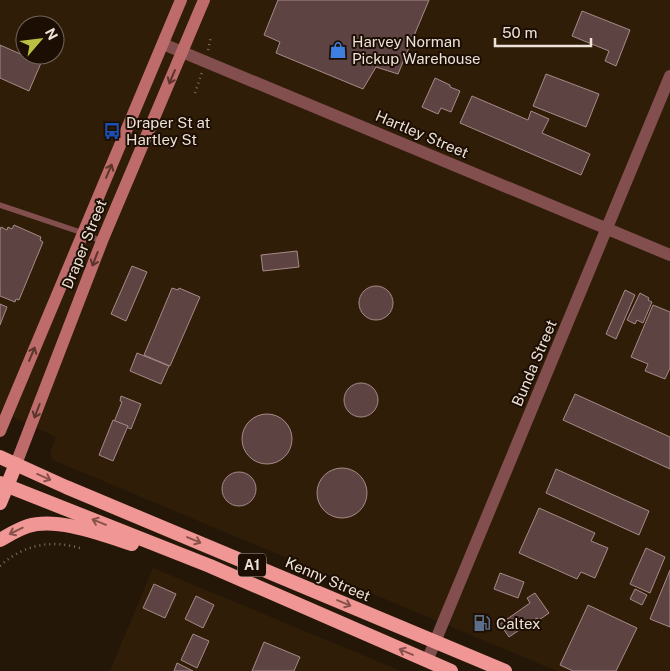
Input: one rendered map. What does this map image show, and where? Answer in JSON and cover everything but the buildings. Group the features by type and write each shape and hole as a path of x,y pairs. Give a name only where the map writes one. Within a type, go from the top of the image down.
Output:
{"highway":[{"name":"Kenny Street","path":"0,457 59,484 505,671"},
{"name":"Draper Street","path":"0,503 3,484 16,464"},
{"name":"A1","path":"3,484 210,566 451,671"},
{"path":"0,540 15,531 29,526 50,523 73,527 210,566"}],"main road":[{"name":"Draper Street","path":"0,431 181,0"},
{"name":"Draper Street","path":"16,464 102,241 204,0"}],"street":[{"name":"Hartley Street","path":"163,44 670,255"},
{"name":"Bunda Street","path":"427,661 670,76"}],"lane":[{"path":"0,204 102,241"}],"path":[{"path":"0,566 30,547 52,543 83,548"}],"shaded area":[{"path":"0,0 670,0 670,671 557,671 53,460 50,453 56,437 0,411"},
{"path":"153,568 401,671 110,671"}],"place":[{"name":"Harvey Norman Pickup Warehouse","path":"338,50"},
{"name":"Draper St at Hartley St","path":"112,131"},
{"name":"Caltex","path":"482,623"}]}
